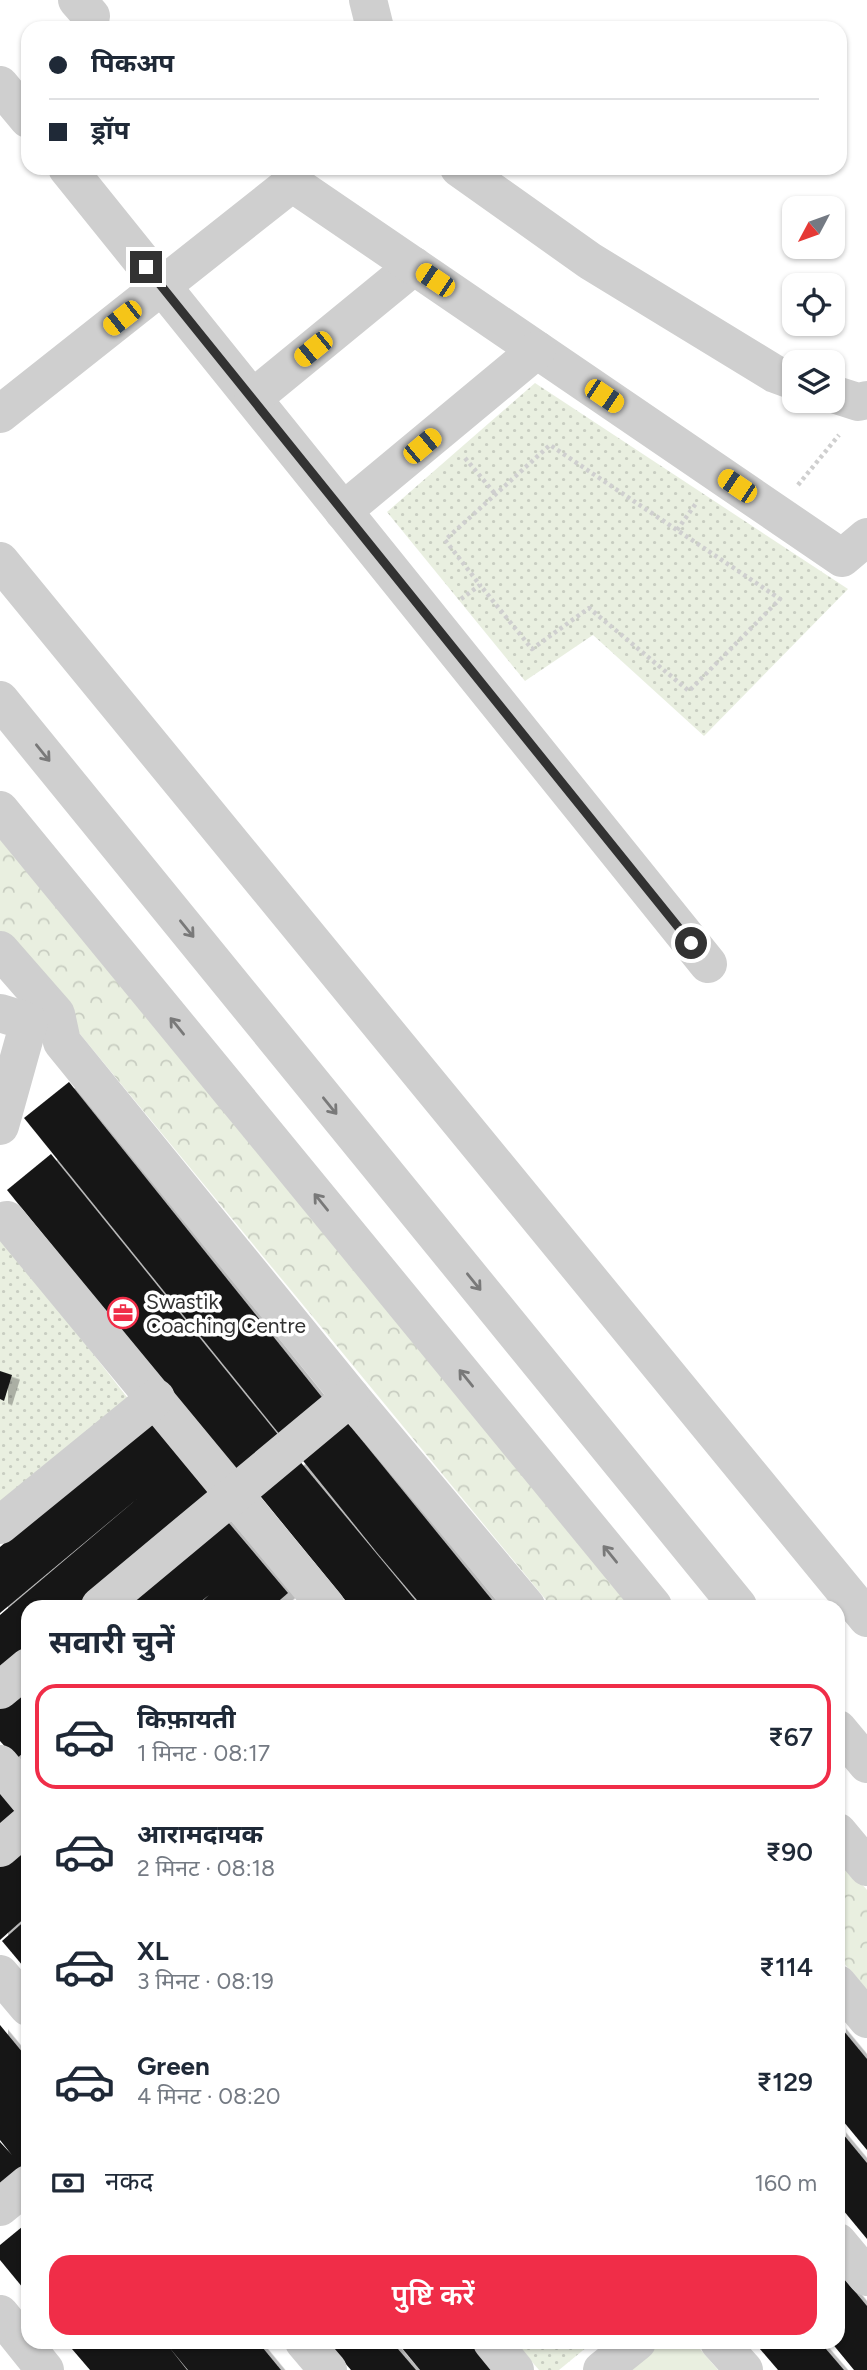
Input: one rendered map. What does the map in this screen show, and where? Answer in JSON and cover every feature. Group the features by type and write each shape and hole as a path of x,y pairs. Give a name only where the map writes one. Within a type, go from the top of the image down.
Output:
{"street":[{"path":"368,0 373,21"},
{"path":"0,85 21,110"},
{"path":"73,175 708,964"},
{"path":"469,175 590,261 782,377"},
{"path":"0,414 292,183 842,558 867,537"},
{"path":"253,398 414,266"},
{"path":"343,511 537,350"},
{"path":"0,561 867,1618"},
{"path":"0,700 733,1600"},
{"path":"0,810 648,1600"},
{"path":"0,950 56,1014 62,1042 351,1397 521,1600"},
{"path":"0,1013 29,1022 0,1126"},
{"path":"7,1220 234,1494 308,1600"},
{"path":"107,1600 351,1397"},
{"path":"0,1525 156,1398"},
{"path":"0,1690 21,1673"},
{"path":"845,1738 867,1765"},
{"path":"0,1764 21,1790"},
{"path":"0,1848 21,1830"},
{"path":"845,1840 867,1867"},
{"path":"0,1974 21,1999"},
{"path":"845,1993 867,2020"},
{"path":"0,2207 21,2190"},
{"path":"845,2250 867,2277"},
{"path":"0,2314 21,2340"},
{"path":"28,2349 45,2370"},
{"path":"310,2349 328,2370"},
{"path":"498,2349 515,2370"},
{"path":"602,2370 628,2349"},
{"path":"725,2349 744,2370"}],"path":[{"path":"776,513 842,431 848,397"},
{"path":"441,430 496,495"},
{"path":"550,445 780,599 688,691 589,608 532,649 480,585 445,541 550,445"},
{"path":"432,621 480,585"}],"green space":[{"path":"535,383 848,589 704,736 593,635 525,681 387,512"},
{"path":"0,839 628,1600 546,1600 0,937"},
{"path":"0,1235 130,1401 0,1513"},
{"path":"845,1864 867,1890 867,1991 845,1964"},
{"path":"521,2349 584,2349 559,2370 539,2370"},
{"path":"640,2349 700,2349 718,2370 615,2370"}],"building":[{"path":"69,1082 329,1406 285,1441 24,1118"},
{"path":"51,1154 284,1442 240,1478 7,1190"},
{"path":"0,1371 12,1375 4,1401 0,1399"},
{"path":"151,1419 215,1493 90,1600 21,1600 21,1659 0,1677 0,1615 138,1498 0,1613 0,1547"},
{"path":"345,1420 492,1600 417,1600 300,1457"},
{"path":"298,1459 415,1600 345,1600 257,1492"},
{"path":"223,1516 288,1593 280,1600 204,1600 209,1595 203,1600 124,1600"},
{"path":"21,1688 21,1755 16,1759 0,1741 0,1706"},
{"path":"0,1786 21,1810 21,1816 0,1834"},
{"path":"21,1843 21,1921 0,1940 0,1861"},
{"path":"21,1924 21,1964 2,1941"},
{"path":"0,2025 21,2050 21,2172 0,2189 0,2142 12,2155 0,2140"},
{"path":"845,2032 867,2059 867,2150 845,2123"},
{"path":"845,2136 867,2163 867,2239 845,2212"},
{"path":"21,2228 21,2286 0,2260 0,2245"},
{"path":"845,2279 867,2306 867,2370 854,2370 837,2349 845,2349"},
{"path":"72,2349 171,2349 187,2370 90,2370"},
{"path":"171,2349 264,2349 281,2370 188,2370"},
{"path":"333,2349 398,2349 416,2370 351,2370"},
{"path":"403,2349 480,2349 497,2370 420,2370"},
{"path":"760,2349 826,2349 844,2370 778,2370"}],"place":[{"name":"Swastik Coaching Centre","path":"123,1313"}],"route":[{"path":"146,267 691,943"}]}
